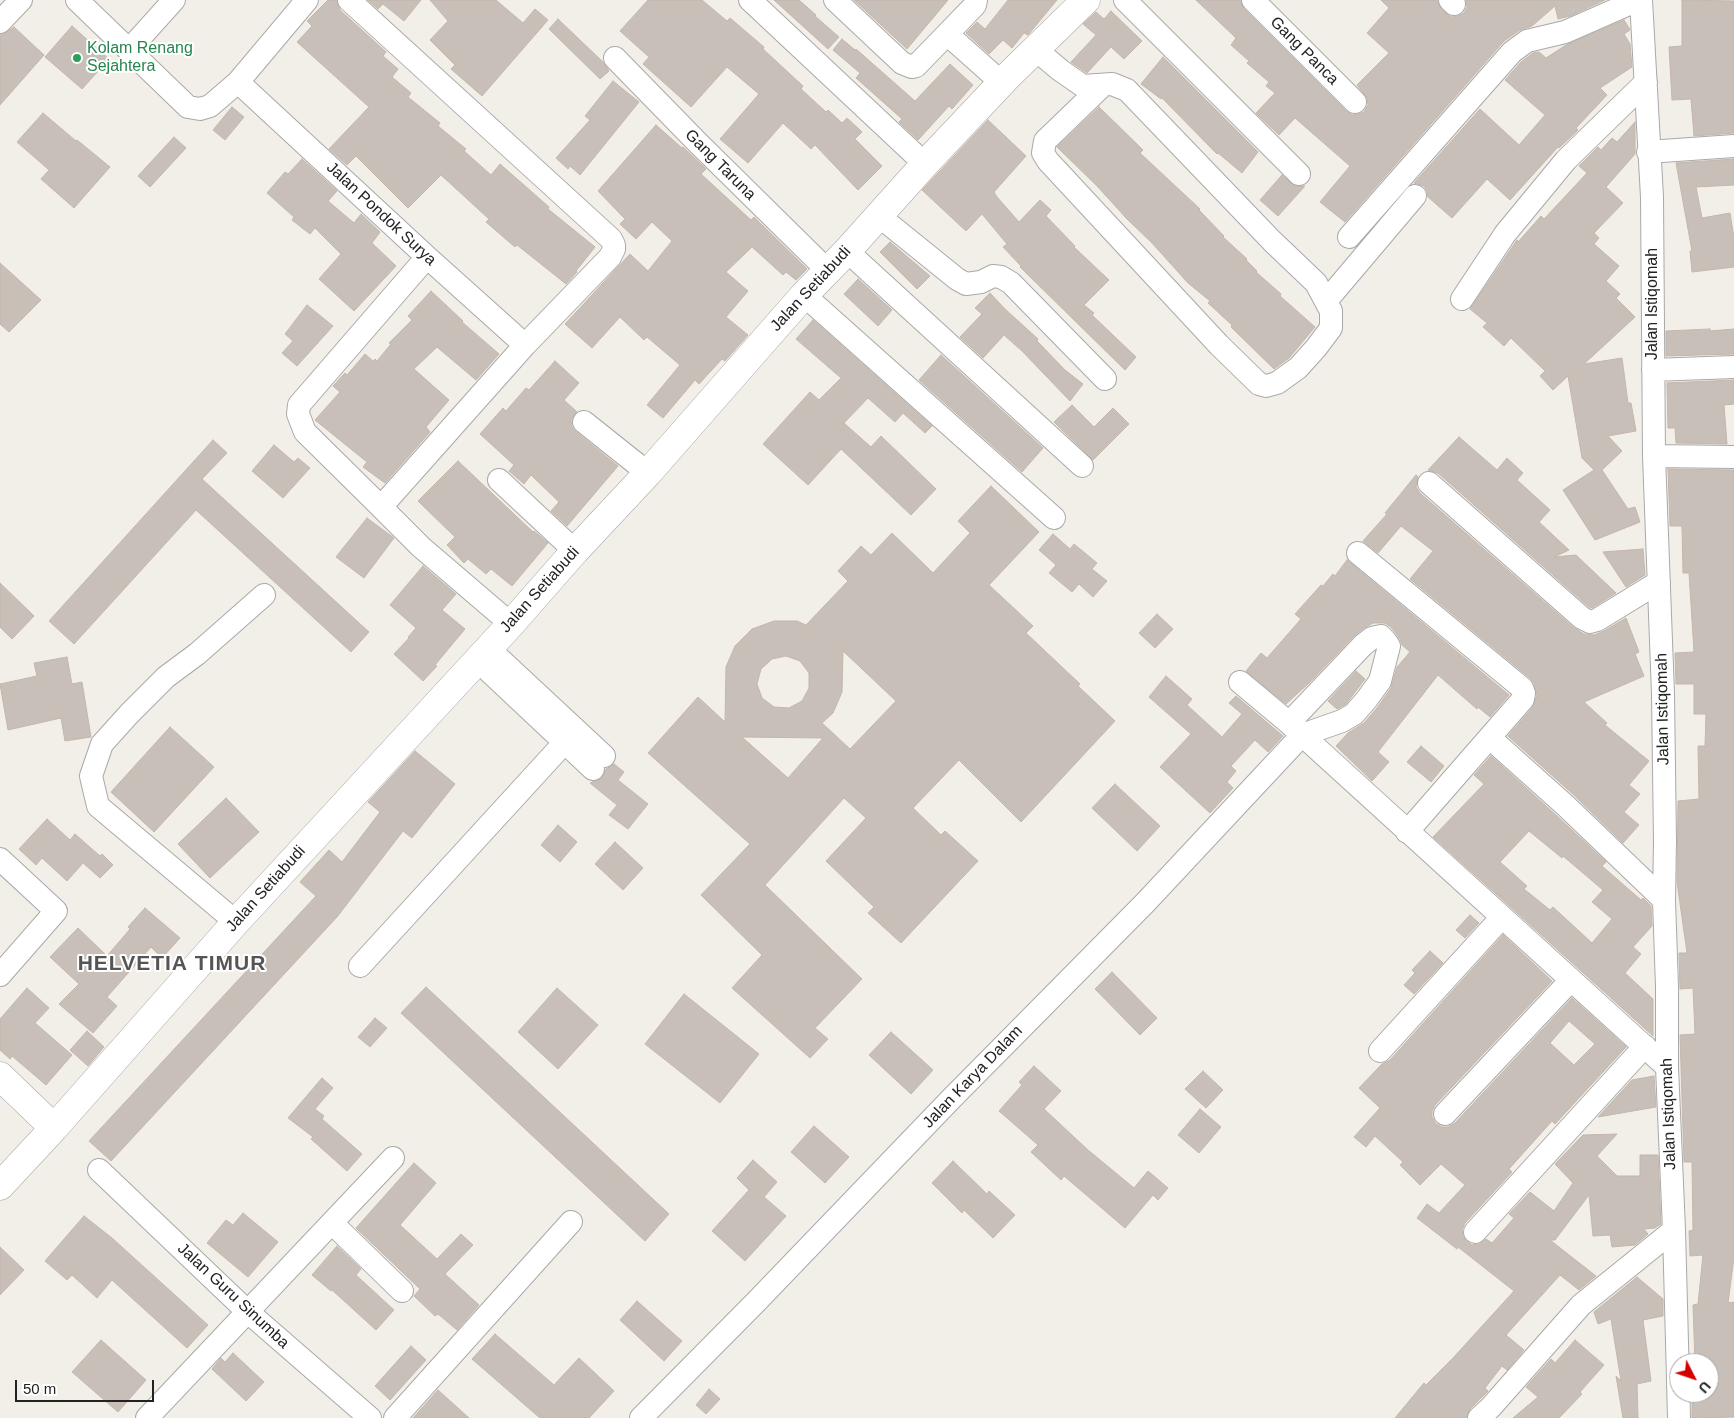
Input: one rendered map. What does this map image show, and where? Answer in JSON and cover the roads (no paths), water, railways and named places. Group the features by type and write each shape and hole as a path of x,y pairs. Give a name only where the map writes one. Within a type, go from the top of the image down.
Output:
{"street":[{"path":"0,22 21,0"},
{"path":"77,0 188,107 200,110 210,106 238,82 308,0"},
{"path":"129,50 174,0"},
{"path":"349,0 611,239 614,245 610,257 526,345 381,507"},
{"path":"750,0 925,164"},
{"path":"835,0 902,63 910,67 916,66 975,5 976,0"},
{"name":"Jalan Setiabudi","path":"0,1186 54,1128 236,922 511,624 804,295 1002,83 1086,0"},
{"path":"1125,0 1300,174"},
{"name":"Gang Panca","path":"1252,0 1355,102"},
{"path":"1349,238 1512,52 1527,41 1565,32 1639,0"},
{"name":"Jalan Istiqomah","path":"1639,0 1646,82 1648,152 1652,198 1654,456 1663,694 1667,1067 1679,1418"},
{"path":"947,34 1002,83"},
{"path":"1035,49 1083,86 1112,84 1126,90 1272,241 1316,283 1332,311 1331,328 1298,368 1277,383 1266,386 1259,384 1219,345 1048,161 1043,153 1045,141 1102,86"},
{"name":"Gang Taruna","path":"615,58 696,142 828,271"},
{"name":"Jalan Pondok Surya","path":"238,82 427,257 526,345"},
{"path":"1462,299 1505,234 1566,160 1646,82"},
{"path":"1648,152 1734,146"},
{"path":"1326,300 1415,196"},
{"path":"879,216 957,279 966,284 981,282 992,276 1012,283 1105,379"},
{"path":"847,251 1082,466"},
{"path":"427,257 299,406 298,414 305,432 421,547 511,624"},
{"path":"804,295 1054,518"},
{"path":"1653,370 1734,366"},
{"path":"584,422 648,472"},
{"path":"1654,456 1734,457"},
{"path":"499,480 575,551"},
{"path":"1429,483 1582,618 1590,622 1597,620 1659,582"},
{"path":"1358,553 1522,688 1524,693 1523,699 1407,832"},
{"path":"236,922 98,806 91,776 102,744 130,712 166,677 204,648 264,595"},
{"name":"Jalan Karya Dalam","path":"641,1418 756,1302 950,1099 1145,902 1296,729 1314,698 1362,645 1372,638 1381,636 1389,646 1380,681 1368,699 1354,714 1342,721"},
{"path":"482,654 598,763 565,742 482,654"},
{"path":"1240,682 1296,729 1667,1067"},
{"path":"1314,698 1342,721"},
{"path":"1296,729 1342,721"},
{"path":"1490,738 1566,806 1664,900"},
{"path":"360,966 565,742"},
{"path":"0,860 56,911 0,975"},
{"path":"1380,1050 1502,917"},
{"path":"1445,1114 1571,980"},
{"path":"1475,1232 1645,1046"},
{"path":"0,1076 54,1128"},
{"path":"147,1418 393,1158"},
{"name":"Jalan Guru Sinumba","path":"99,1170 248,1312 370,1418"},
{"path":"395,1418 571,1222"},
{"path":"332,1223 402,1291"},
{"path":"1479,1418 1492,1407 1582,1306 1674,1230"}],"place":[{"name":"Kolam Renang Sejahtera","path":"77,58"}],"district":[{"name":"HELVETIA TIMUR","path":"172,964"}]}
